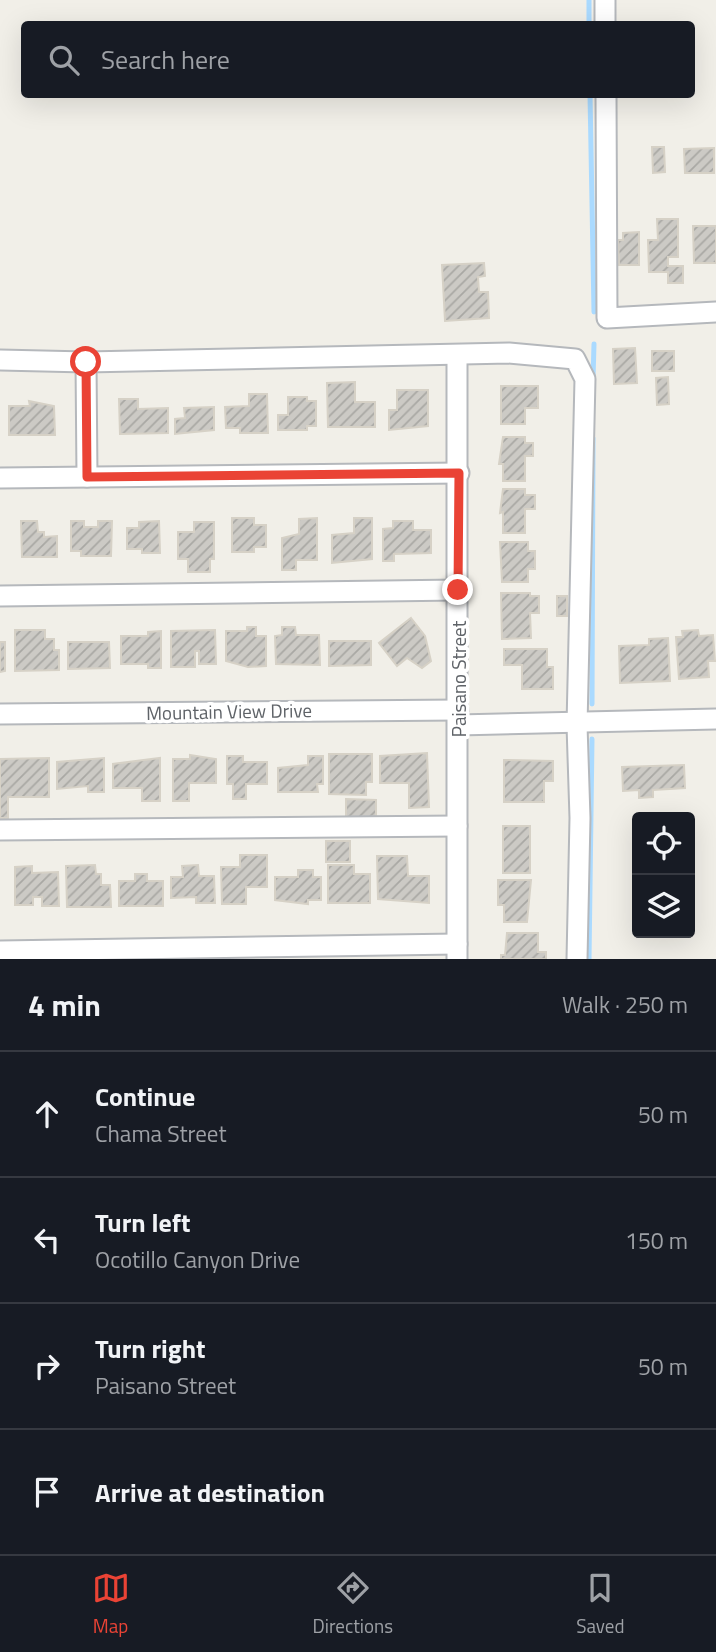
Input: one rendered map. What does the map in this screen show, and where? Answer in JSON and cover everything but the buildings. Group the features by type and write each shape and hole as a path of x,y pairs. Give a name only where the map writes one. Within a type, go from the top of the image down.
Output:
{"street":[{"path":"605,0 605,21"},
{"path":"606,98 607,318 716,312"},
{"path":"0,360 86,362 539,354 575,359 580,364 585,379 585,460 577,724 580,818 577,959"},
{"name":"Paisano Street","path":"457,357 457,952"},
{"path":"86,362 87,477"},
{"path":"0,478 459,473"},
{"path":"0,596 458,590"},
{"name":"Mountain View Drive","path":"0,714 458,717 577,724 716,719"},
{"path":"0,830 457,826"},
{"path":"0,951 457,952"}],"waterway":[{"path":"589,0 589,21"},
{"path":"590,98 594,312"},
{"path":"593,379 594,344"},
{"path":"592,704 593,438"},
{"path":"589,959 592,739"}],"route":[{"path":"86,362 87,477 459,473 458,590"}]}
